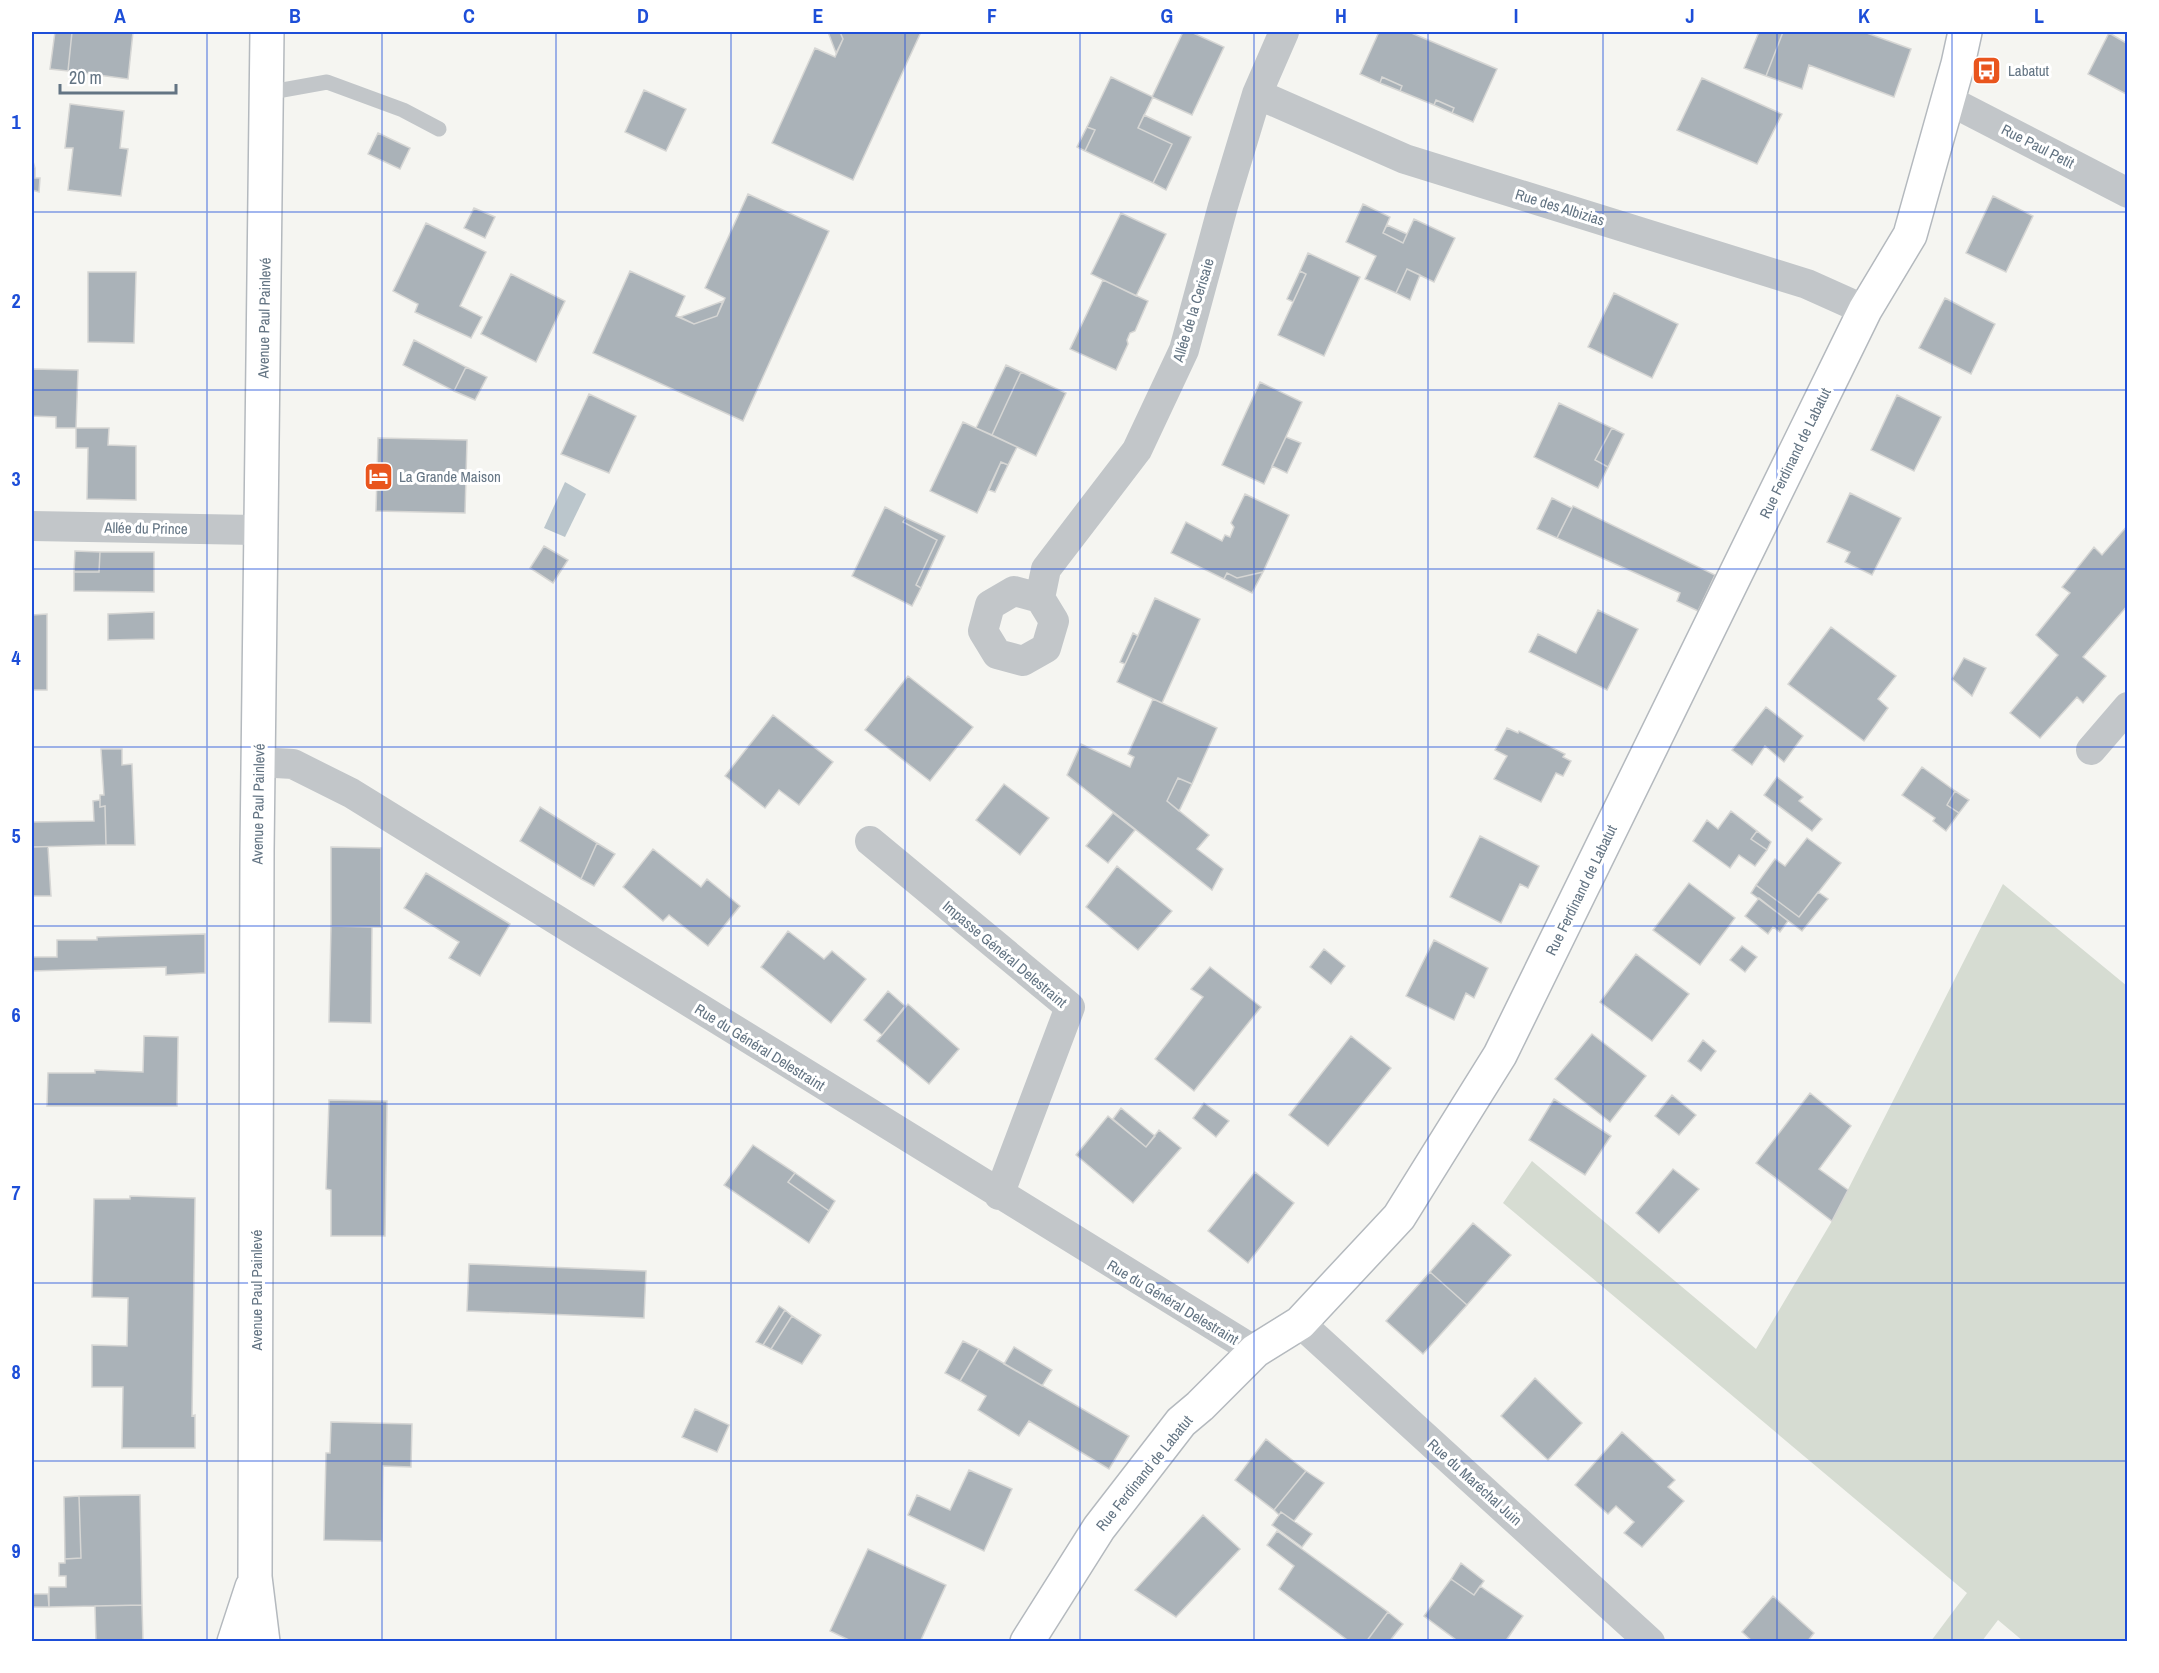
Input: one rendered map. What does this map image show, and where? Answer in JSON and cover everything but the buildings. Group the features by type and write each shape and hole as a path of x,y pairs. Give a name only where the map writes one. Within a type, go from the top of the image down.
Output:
{"street":[{"name":"Avenue Paul Painlevé","path":"263,1641 255,1577 258,762 267,32"},
{"name":"Allée de la Cerisaie","path":"1040,598 1046,569 1137,450 1184,350 1257,94 1284,32"},
{"name":"Rue Ferdinand de Labatut","path":"1027,1641 1099,1528 1181,1422 1255,1351 1300,1323 1399,1217 1500,1055 1865,310 1910,235 1965,32"},
{"name":"Rue des Albizias","path":"1257,94 1405,159 1807,284 1865,310"},
{"name":"Rue Paul Petit","path":"1948,100 2127,193"},
{"name":"Allée du Prince","path":"32,526 261,530"},
{"path":"2091,750 2127,707"},
{"name":"Rue du Général Delestraint","path":"258,762 293,764 351,793 1255,1351"},
{"name":"Impasse Général Delestraint","path":"870,841 1070,1007 999,1195"},
{"name":"Rue du Maréchal Juin","path":"1300,1323 1650,1641"},
{"name":"Avenue Paul Painlevé","path":"234,1641 255,1577"}],"lane":[{"path":"266,93 327,82 402,110 439,129"}],"shaded area":[{"path":"565,482 586,494 565,537 544,528"},
{"path":"2003,884 2127,986 2127,1641 2023,1641 1998,1620 1982,1641 1931,1641 1967,1593 1503,1203 1532,1161 1756,1349 1832,1221"}],"place":[{"name":"Labatut","path":"1987,70"},
{"name":"La Grande Maison","path":"378,476"}]}
